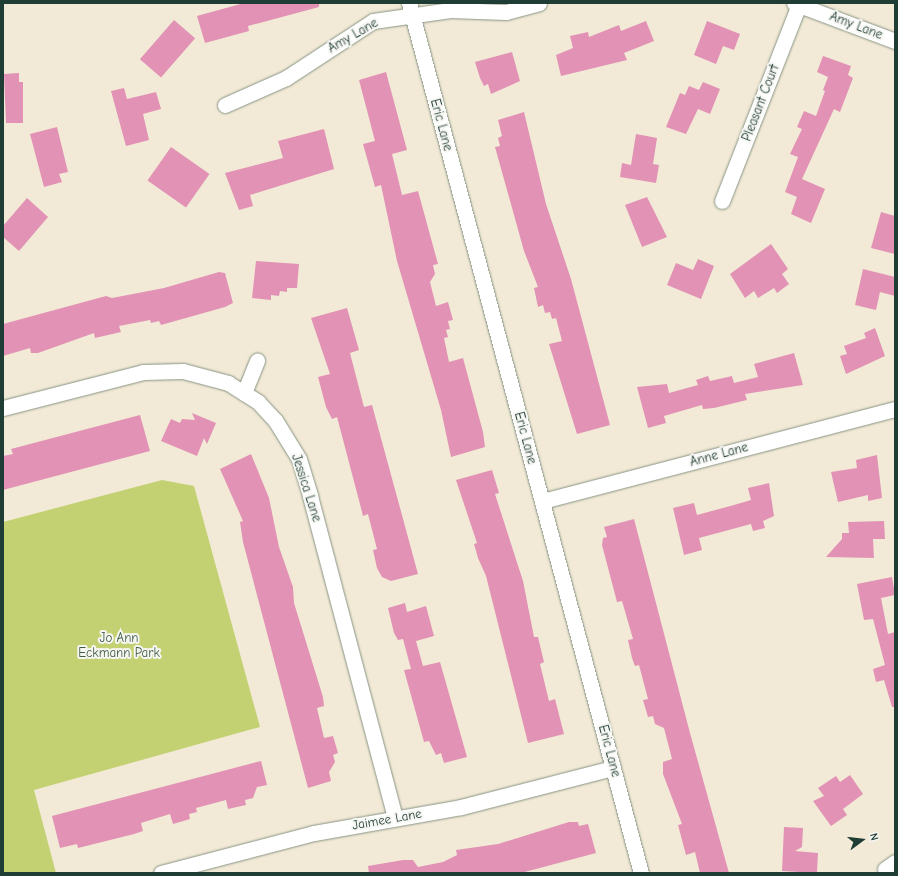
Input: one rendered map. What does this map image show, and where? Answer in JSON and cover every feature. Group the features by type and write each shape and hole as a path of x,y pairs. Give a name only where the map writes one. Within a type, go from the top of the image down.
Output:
{"street":[{"name":"Amy Lane","path":"225,105 286,78 374,21 410,8 506,12 540,3"},
{"name":"Amy Lane","path":"796,4 895,41"},
{"name":"Pleasant Court","path":"722,201 796,4"},
{"name":"Eric Lane","path":"410,8 641,873"},
{"path":"244,393 257,361"},
{"name":"Jessica Lane","path":"3,408 160,371 183,371 221,381 244,393 275,420 299,459 395,818"},
{"name":"Anne Lane","path":"542,501 895,409"},
{"name":"Jaimee Lane","path":"161,873 314,833 461,807 613,768"}],"green space":[{"name":"Jo Ann Eckmann Park","path":"162,480 194,486 260,727 34,790 56,873 3,873 3,522"}],"building":[{"path":"244,3 319,3 319,7 248,26 249,31 205,43 197,16"},
{"path":"174,20 195,38 161,78 140,59"},
{"path":"646,21 654,41 624,53 627,60 561,76 556,55 573,48 570,36 588,32 589,37 619,25 621,31"},
{"path":"707,21 740,34 734,50 723,46 716,64 694,55"},
{"path":"512,52 520,81 491,94 488,84 484,86 480,78 475,62"},
{"path":"823,56 851,66 848,75 853,78 840,112 834,109 802,179 825,189 811,223 791,214 797,197 785,192 798,157 790,154 802,129 797,127 804,111 816,116 825,91 823,90 828,77 817,72"},
{"path":"386,72 407,150 392,154 402,195 418,191 438,264 433,265 435,274 430,282 436,306 448,302 453,320 448,321 450,329 446,330 448,337 444,338 449,362 463,358 483,432 485,447 451,457 441,410 397,261 381,185 375,187 363,144 375,141 359,80"},
{"path":"19,73 19,82 23,82 23,123 6,123 4,74"},
{"path":"703,82 720,89 710,114 698,109 686,134 666,127 680,93 685,95 689,86 699,90"},
{"path":"124,88 127,99 156,92 161,109 143,114 149,140 126,146 111,91"},
{"path":"524,112 546,204 571,279 610,425 577,434 549,344 562,341 556,318 552,319 550,312 545,313 543,305 538,307 534,288 538,287 524,251 495,147 500,146 498,138 502,136 498,120"},
{"path":"57,127 68,172 59,174 62,182 44,187 30,134"},
{"path":"324,129 334,169 250,195 253,206 239,210 225,173 283,158 278,141"},
{"path":"636,134 657,138 653,164 659,165 656,183 620,177 622,163 631,165"},
{"path":"171,147 210,174 186,208 147,181"},
{"path":"647,197 667,237 642,247 625,205"},
{"path":"27,198 48,217 19,251 3,237 3,226"},
{"path":"881,212 895,216 895,254 871,248"},
{"path":"771,244 788,269 782,274 789,284 777,293 774,288 758,298 754,291 745,298 730,274"},
{"path":"698,259 714,266 701,299 667,285 676,263 693,270"},
{"path":"256,261 299,264 297,288 287,288 287,292 280,291 279,296 271,295 271,300 252,298"},
{"path":"863,269 895,277 895,296 880,292 876,310 855,305"},
{"path":"219,272 225,273 233,303 225,307 161,325 159,321 151,323 150,320 119,326 121,332 95,338 94,333 38,353 31,353 30,348 3,356 3,324 106,296 112,298 164,288"},
{"path":"347,308 359,350 350,353 364,407 372,405 418,574 391,581 382,577 377,568 373,550 377,549 368,514 363,516 337,417 332,419 326,407 318,377 330,374 311,318"},
{"path":"875,328 885,356 846,374 840,356 847,354 844,346 866,338 864,333"},
{"path":"794,353 803,385 745,394 747,400 714,408 703,409 702,405 664,416 666,423 648,428 637,387 667,384 669,393 698,385 696,380 708,376 710,381 732,376 734,383 758,377 754,364"},
{"path":"192,413 216,423 207,444 204,438 197,456 161,441 171,419 180,423 182,419 195,420"},
{"path":"140,415 150,451 3,490 3,456 13,454 11,449"},
{"path":"251,454 269,498 279,547 293,587 294,603 323,697 324,706 317,708 324,738 333,736 338,753 333,755 335,762 329,772 331,781 308,788 243,542 240,522 243,521 220,469"},
{"path":"877,455 882,498 868,501 868,495 838,502 831,472 857,468 856,460"},
{"path":"492,470 499,493 495,494 523,581 534,637 538,637 544,662 540,664 549,701 555,699 564,734 528,743 486,576 474,544 477,543 456,480"},
{"path":"769,483 774,516 763,521 765,528 753,531 751,524 699,538 702,550 684,555 673,508 694,503 697,515 751,500 748,488"},
{"path":"634,519 690,733 729,873 700,873 695,852 686,855 678,825 682,824 663,774 663,762 672,759 664,728 655,724 653,716 648,717 643,700 648,699 639,665 635,666 628,640 633,639 622,601 617,602 602,545 603,538 607,537 604,527"},
{"path":"884,521 885,539 873,539 874,558 826,557 842,539 842,533 849,533 848,522"},
{"path":"892,577 895,595 881,598 888,634 895,632 895,707 892,707 884,680 876,682 873,669 885,665 873,619 864,620 857,584"},
{"path":"405,603 407,612 426,606 434,636 416,641 423,666 440,662 467,757 444,763 441,753 436,755 429,741 424,742 404,670 411,669 403,639 398,640 394,633 388,608"},
{"path":"261,761 267,785 257,787 253,798 245,800 246,805 228,809 226,800 196,808 197,812 189,814 190,819 173,824 170,814 141,823 143,831 134,834 78,848 77,844 60,848 52,816"},
{"path":"850,775 863,794 843,809 847,815 831,826 813,801 824,796 818,788 836,776 840,782"},
{"path":"569,822 578,822 579,826 588,824 596,853 521,873 369,873 368,866 403,860 413,860 418,867 443,862 457,855 456,850 498,844"},
{"path":"784,827 803,828 802,847 795,851 818,853 817,873 782,871"}]}
